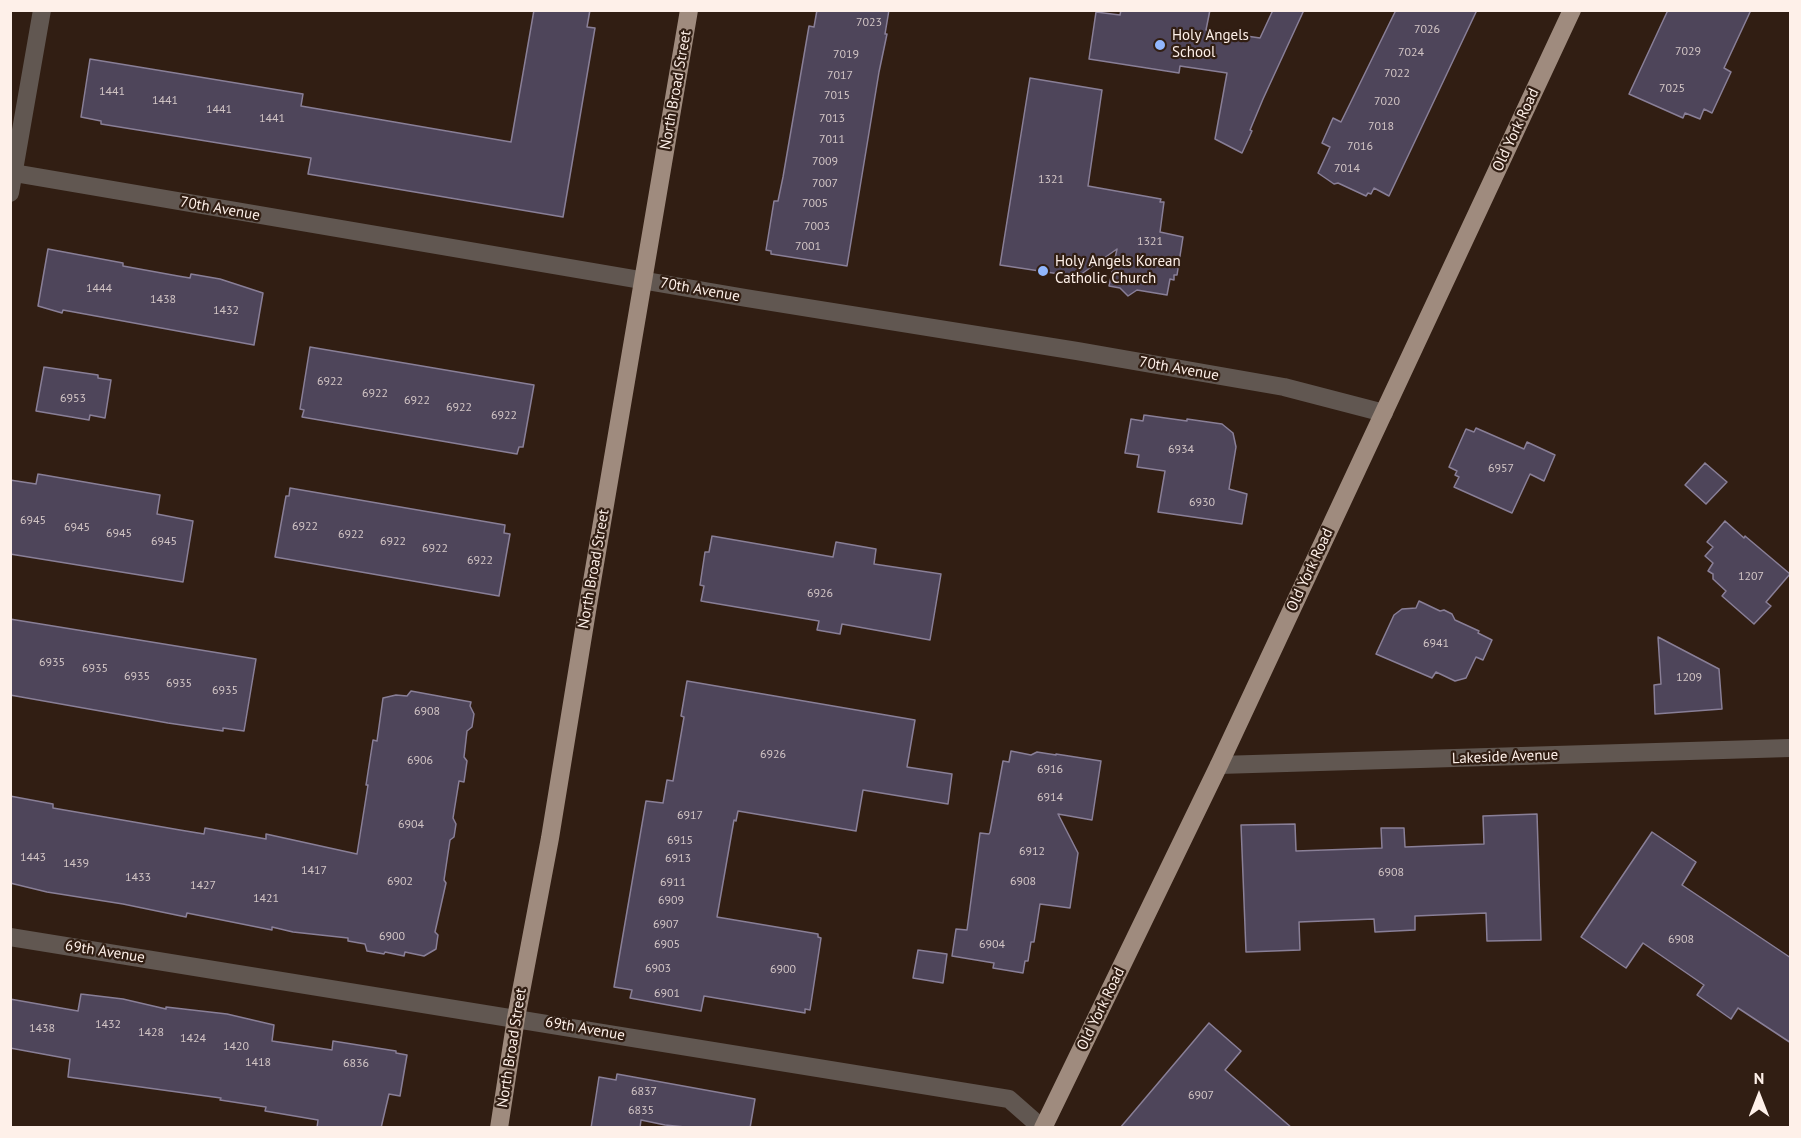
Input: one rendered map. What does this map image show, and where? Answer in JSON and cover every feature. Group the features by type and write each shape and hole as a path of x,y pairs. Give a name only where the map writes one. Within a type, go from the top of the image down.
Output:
{"main road":[{"name":"North Broad Street","path":"499,1128 689,10"},
{"name":"Old York Road","path":"1042,1128 1219,765 1572,10"}],"street":[{"path":"10,193 42,10"},
{"name":"70th Avenue","path":"14,173 644,281 1284,387 1384,413"},
{"name":"Lakeside Avenue","path":"1219,765 1791,748"},
{"name":"69th Avenue","path":"10,937 1010,1099 1042,1128"}],"building":[{"path":"534,10 590,10 587,27 595,28 563,217 308,174 311,158 101,124 101,121 81,117 90,59 303,94 301,106 511,142"},
{"path":"817,10 889,10 885,34 887,34 847,266 771,254 771,251 766,250 774,201 778,201 783,177 809,26 814,27"},
{"path":"1121,10 1210,10 1206,30 1260,38 1273,10 1304,10 1263,99 1242,153 1215,139 1227,73 1180,66 1179,73 1089,59 1096,12 1120,15"},
{"path":"1396,10 1477,10 1389,196 1374,188 1371,194 1368,193 1366,196 1338,183 1334,184 1318,173 1330,147 1322,143 1333,118 1341,122"},
{"path":"1668,10 1751,10 1724,68 1731,72 1712,113 1704,109 1700,119 1685,113 1683,118 1629,94"},
{"path":"1030,78 1102,90 1088,186 1161,199 1160,202 1164,202 1160,232 1183,237 1177,275 1174,275 1174,280 1170,279 1167,295 1137,290 1128,296 1120,288 1109,286 1117,249 1070,282 1066,275 1000,265"},
{"path":"48,249 178,276 190,278 191,274 220,279 263,293 254,345 63,310 62,313 38,306"},
{"path":"310,347 534,385 523,447 519,447 517,454 302,417 304,410 300,409"},
{"path":"44,367 98,375 98,378 111,380 105,418 90,415 89,420 36,411"},
{"path":"1144,415 1222,424 1233,433 1236,447 1229,489 1247,494 1242,524 1158,512 1165,471 1137,467 1139,455 1125,453 1131,419 1143,421"},
{"path":"1476,428 1524,449 1527,442 1555,455 1544,481 1530,474 1512,513 1454,487 1459,477 1455,475 1457,471 1449,467 1466,429 1474,432"},
{"path":"1705,463 1727,482 1706,504 1685,485"},
{"path":"38,474 160,495 157,514 193,521 183,582 10,554 10,480 36,484"},
{"path":"290,488 505,525 504,533 510,534 499,596 275,557 286,496 289,496"},
{"path":"1725,521 1790,574 1766,602 1771,606 1754,624 1722,596 1726,591 1708,571 1713,563 1705,556 1713,547 1707,542"},
{"path":"712,536 833,557 836,542 876,549 874,564 941,574 930,640 842,624 840,634 817,630 819,621 701,601 704,586 700,585 705,552 709,552"},
{"path":"1419,601 1452,614 1455,620 1492,640 1483,660 1476,657 1466,678 1455,681 1436,672 1432,678 1376,654 1394,615 1402,609 1416,608"},
{"path":"10,619 256,659 244,731 223,728 223,731 168,723 10,695"},
{"path":"1658,637 1719,669 1722,709 1655,714 1654,685 1661,684"},
{"path":"687,681 915,720 907,767 952,774 948,804 863,790 856,831 738,811 736,821 734,820 717,917 818,934 821,938 810,1010 805,1009 805,1013 704,996 701,1011 630,998 632,990 614,987 646,801 663,803 667,780 673,781 684,717 681,716"},
{"path":"411,691 471,702 470,706 474,714 472,727 467,731 464,757 467,761 464,782 459,781 453,818 456,824 454,837 450,840 444,880 446,883 435,932 438,935 436,949 424,956 405,952 404,956 385,952 384,954 367,951 365,944 348,941 348,938 293,932 272,927 272,930 187,913 186,917 47,892 10,883 10,796 53,804 53,808 180,830 204,834 205,828 266,839 266,834 357,854 373,740 377,741 383,698 396,695 407,696"},
{"path":"1011,751 1031,755 1037,752 1056,754 1101,761 1092,820 1058,814 1078,853 1070,908 1040,904 1034,942 1031,942 1028,961 1025,961 1023,973 993,968 994,963 952,956 956,929 967,930 980,833 989,834 990,832 1003,761 1009,762"},
{"path":"1537,814 1541,940 1487,941 1486,913 1415,916 1415,930 1375,932 1374,919 1299,922 1300,950 1246,952 1241,825 1295,824 1296,851 1382,848 1381,828 1404,828 1405,847 1484,844 1483,816"},
{"path":"1652,832 1696,862 1682,885 1791,958 1791,1043 1738,1008 1731,1019 1697,995 1704,985 1643,943 1626,968 1581,937"},
{"path":"918,950 947,954 943,983 913,978"},
{"path":"81,994 123,999 166,1009 166,1007 227,1014 274,1025 272,1041 332,1050 333,1041 396,1051 396,1053 407,1055 400,1096 389,1094 381,1128 317,1128 318,1120 265,1111 266,1107 220,1100 221,1098 68,1077 70,1059 10,1048 10,999 78,1011"},
{"path":"1209,1023 1241,1051 1225,1070 1292,1128 1120,1128"},
{"path":"617,1074 755,1099 750,1128 695,1128 641,1120 640,1128 591,1128 599,1077 616,1080"}],"place":[{"name":"Holy Angels School","path":"1160,45"},
{"name":"Holy Angels Korean Catholic Church","path":"1043,271"}]}
